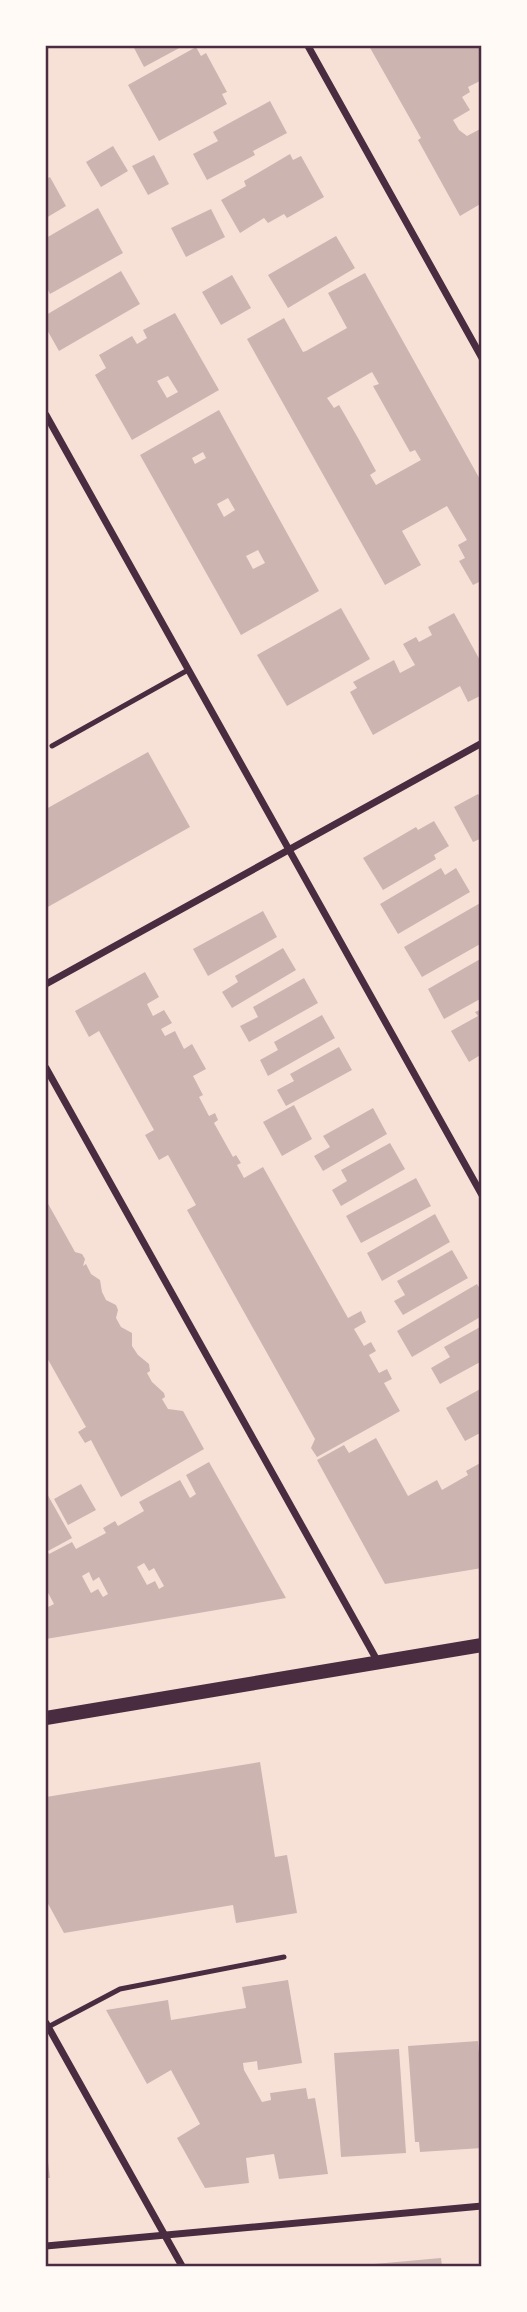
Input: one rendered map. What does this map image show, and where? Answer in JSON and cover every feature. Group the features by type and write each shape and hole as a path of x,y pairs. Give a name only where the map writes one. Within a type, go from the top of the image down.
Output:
{"main road":[{"path":"46,1718 481,1646"}],"street":[{"path":"308,46 481,358"},
{"path":"46,415 481,1195"},
{"path":"46,985 481,743"},
{"path":"46,1068 379,1662"},
{"path":"47,2025 182,2266"},
{"path":"46,2246 481,2206"}],"lane":[{"path":"52,746 188,670"},
{"path":"47,2025 120,1989 284,1957"}],"building":[{"path":"133,46 183,46 144,67"},
{"path":"369,46 482,46 482,80 468,87 470,92 462,97 470,110 453,120 467,136 482,128 482,203 460,216 418,140 421,138"},
{"path":"196,47 201,56 206,53 227,92 222,94 227,104 159,141 128,85"},
{"path":"270,101 287,133 253,151 255,155 207,180 193,154 218,141 213,132"},
{"path":"113,146 128,171 101,187 86,162"},
{"path":"290,154 293,160 301,156 324,197 287,218 284,214 268,223 264,218 240,233 221,200 246,186 244,181"},
{"path":"154,155 169,184 148,195 132,166"},
{"path":"50,177 66,206 46,218 46,179"},
{"path":"98,208 123,253 50,294 46,286 46,238"},
{"path":"211,209 225,237 186,257 171,228"},
{"path":"336,236 355,268 288,308 268,275"},
{"path":"121,271 140,304 59,351 46,328 46,315"},
{"path":"365,273 482,483 482,586 479,582 473,585 459,561 465,558 458,545 467,540 447,506 402,531 421,565 385,585 247,339 284,318 303,352 347,328 328,293","holes":["372,372 379,384 373,386 410,452 415,450 421,460 376,485 370,475 376,471 358,438 339,405 334,408 327,398"]},
{"path":"232,275 251,308 221,325 202,292"},
{"path":"175,313 219,390 132,440 95,375 106,368 99,355 132,336 137,344 147,338 143,330","holes":["168,376 178,392 167,398 157,381"]},
{"path":"219,410 319,591 241,635 140,455","holes":["203,452 206,458 195,464 192,458","228,498 235,510 224,517 217,504","258,550 265,563 253,569 246,556"]},
{"path":"341,608 370,659 287,706 257,655"},
{"path":"454,613 482,664 482,695 468,702 460,686 373,735 350,692 357,688 353,682 394,660 400,673 415,665 403,644 416,637 419,642 432,635 428,627"},
{"path":"148,752 190,827 46,908 46,809"},
{"path":"478,794 482,800 482,838 473,842 454,807"},
{"path":"434,821 449,846 434,855 436,859 383,890 363,858 416,827 418,830"},
{"path":"441,868 445,875 456,868 470,892 398,934 380,904"},
{"path":"482,902 482,943 422,977 404,947"},
{"path":"263,911 277,937 208,976 193,949"},
{"path":"283,948 296,970 232,1008 222,992 238,982 235,976"},
{"path":"482,958 482,998 444,1019 428,989"},
{"path":"145,972 159,997 147,1004 153,1016 164,1010 172,1023 161,1029 165,1036 175,1031 184,1049 192,1044 206,1069 193,1076 203,1095 199,1097 209,1116 215,1113 218,1120 214,1123 233,1157 236,1155 241,1163 237,1165 244,1178 263,1167 348,1318 361,1311 366,1322 354,1329 364,1346 371,1342 376,1351 369,1355 379,1373 387,1369 392,1379 384,1383 400,1411 317,1457 311,1448 315,1439 187,1210 196,1205 168,1155 159,1160 145,1135 154,1130 99,1031 89,1037 75,1011"},
{"path":"304,978 318,1003 249,1042 240,1026 258,1017 253,1007"},
{"path":"482,1009 482,1054 469,1062 451,1031 478,1016 475,1012"},
{"path":"322,1015 335,1038 268,1076 260,1060 278,1050 274,1042"},
{"path":"339,1047 352,1070 286,1106 277,1090 294,1081 290,1074"},
{"path":"294,1105 312,1139 282,1156 263,1122"},
{"path":"373,1108 387,1134 323,1171 314,1156 330,1147 323,1136"},
{"path":"390,1143 405,1169 341,1206 332,1190 347,1181 341,1170"},
{"path":"416,1178 431,1206 361,1243 346,1216"},
{"path":"46,1200 75,1252 82,1254 85,1259 83,1266 86,1264 91,1274 100,1280 106,1300 116,1305 116,1318 121,1327 132,1333 132,1346 149,1364 150,1371 147,1373 164,1393 165,1397 162,1399 168,1409 183,1411 204,1449 121,1497 91,1440 85,1443 78,1432 86,1427 46,1356"},
{"path":"435,1214 450,1242 382,1281 367,1253"},
{"path":"452,1250 468,1278 403,1315 394,1301 405,1295 397,1281"},
{"path":"477,1284 482,1293 482,1316 412,1357 397,1331"},
{"path":"482,1326 482,1361 440,1384 431,1368 450,1357 444,1347"},
{"path":"482,1388 482,1432 465,1441 446,1408"},
{"path":"376,1438 408,1496 437,1480 442,1490 468,1475 466,1471 482,1462 482,1568 385,1584 317,1460 344,1445 349,1453"},
{"path":"209,1462 286,1598 46,1639 46,1608 54,1604 46,1589 46,1548 49,1554 72,1542 76,1549 106,1533 103,1528 115,1521 118,1526 144,1511 139,1502 180,1480 190,1498 196,1494 186,1475","holes":["144,1563 149,1571 154,1568 164,1586 159,1589 155,1581 147,1585 137,1567","89,1572 93,1581 99,1577 108,1594 103,1597 98,1589 91,1593 82,1576"]},
{"path":"81,1484 96,1510 68,1525 54,1499"},
{"path":"46,1492 72,1538 48,1551 46,1546"},
{"path":"260,1762 275,1857 287,1855 297,1913 236,1923 233,1905 64,1933 46,1900 46,1797"},
{"path":"288,1980 302,2063 258,2070 257,2061 243,2063 244,2070 262,2102 271,2100 270,2093 306,2088 308,2099 315,2098 328,2174 279,2179 274,2154 246,2158 249,2183 205,2188 177,2138 200,2124 171,2070 147,2084 106,2010 168,2000 171,2020 246,2008 242,1987"},
{"path":"478,2041 482,2148 420,2152 419,2142 415,2142 408,2046"},
{"path":"399,2049 406,2153 341,2157 334,2053"},
{"path":"47,2154 50,2178 46,2178"},
{"path":"441,2258 442,2266 363,2266 363,2265"}]}
